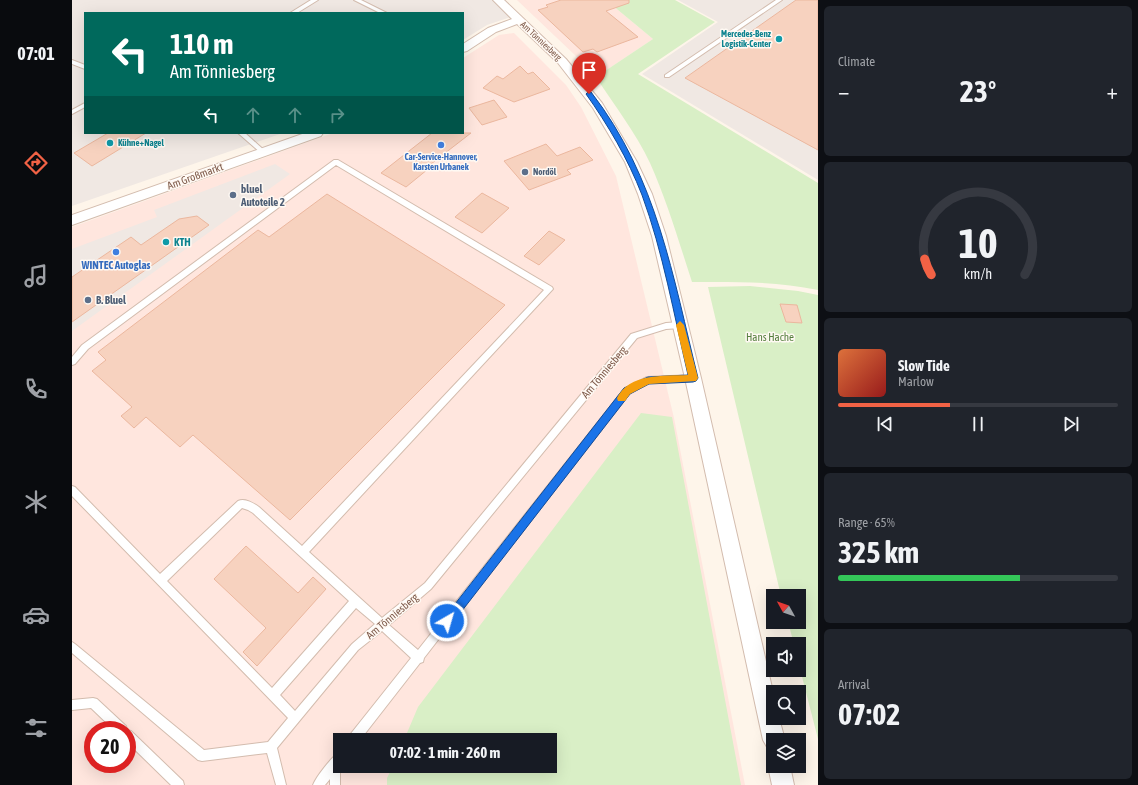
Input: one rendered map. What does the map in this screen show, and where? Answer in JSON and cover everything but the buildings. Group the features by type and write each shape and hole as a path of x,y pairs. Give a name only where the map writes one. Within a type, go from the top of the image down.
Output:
{"street":[{"name":"Am Tönniesberg","path":"498,0 562,61 598,106 631,162 645,194 659,236 693,378 772,733"},
{"path":"464,48 492,30 518,20"},
{"name":"Am Großmarkt","path":"72,220 314,134"},
{"path":"780,773 783,785"}],"lane":[{"path":"295,12 315,0"},
{"path":"357,0 382,12"},
{"path":"667,76 779,0"},
{"path":"72,62 84,67"},
{"path":"72,112 84,105"},
{"path":"243,134 263,152"},
{"path":"72,362 86,346 336,162 549,289 302,553"},
{"name":"Am Tönniesberg","path":"271,747 355,648 428,586 634,336 666,326 680,325"},
{"path":"360,733 627,391 648,380 693,378"},
{"path":"72,490 295,718"},
{"path":"160,581 242,504 250,506 419,658"},
{"path":"273,695 356,601"},
{"path":"72,647 202,756 271,747 282,785"},
{"path":"72,705 93,703 112,721"},
{"path":"136,744 179,785"},
{"path":"318,785 333,766"},
{"path":"335,785 336,773"}],"shaded area":[{"path":"72,0 500,0 514,16 487,25 464,39 464,12 84,12 84,134 280,134 72,206"},
{"path":"517,0 606,0 653,39 596,77"},
{"path":"678,0 818,0 818,180 642,74 718,22"},
{"path":"514,33 566,85 581,107 616,176 674,418 745,785 72,785 72,227 330,134 464,134 464,57 499,35"},
{"path":"275,164 290,174 72,331 72,249 157,217 154,210"}],"green space":[{"path":"606,0 675,0 715,22 638,74 818,183 818,290 771,284 692,282 667,207 650,163 632,130 596,77 653,39"},
{"name":"Hans Hache","path":"750,286 798,291 818,295 818,739 806,692 806,685 804,685 802,677 806,677 806,637 792,637 790,629 806,629 806,589 779,589 708,287"},
{"path":"641,413 672,417 741,785 387,785 387,778 390,773 557,773 557,733 407,733 418,707"}],"slow traffic":[{"path":"621,398 627,391 648,380 693,378 680,325"}],"place":[{"name":"Mercedes-Benz Logistik-Center","path":"779,39"},
{"name":"Kühne+Nagel","path":"110,143"},
{"name":"Car-Service-Hannover, Karsten Urbanek","path":"441,145"},
{"name":"Nordöl","path":"525,172"},
{"name":"bluel Autoteile 2","path":"233,195"},
{"name":"KTH","path":"166,242"},
{"name":"WINTEC Autoglas","path":"116,252"},
{"name":"B. Bluel","path":"88,300"}],"route":[{"path":"447,621 627,391 648,380 693,378 659,236 645,194 631,162 598,106 589,94"}]}
